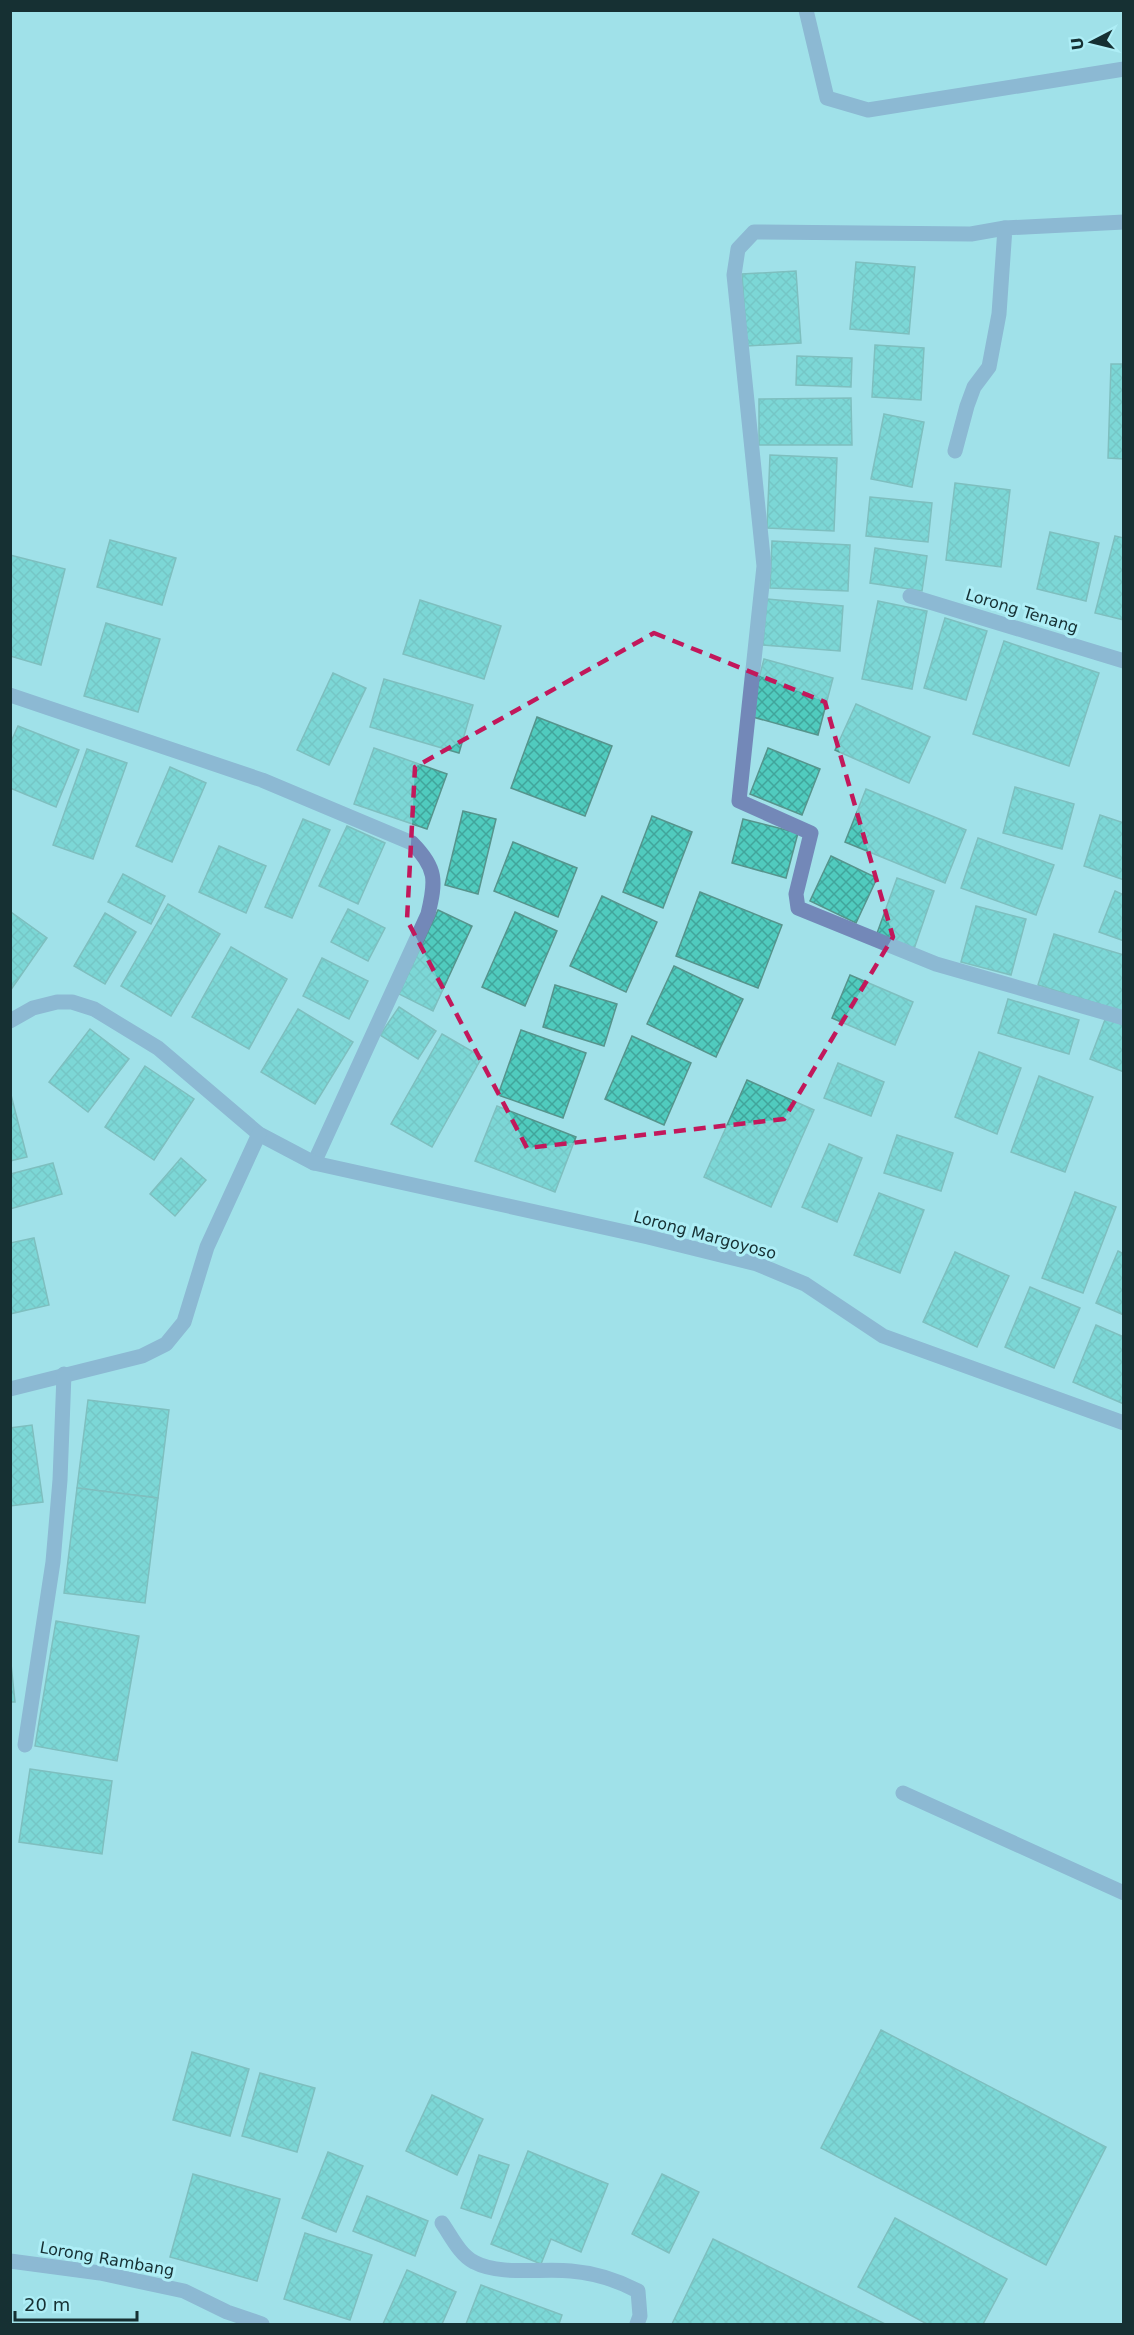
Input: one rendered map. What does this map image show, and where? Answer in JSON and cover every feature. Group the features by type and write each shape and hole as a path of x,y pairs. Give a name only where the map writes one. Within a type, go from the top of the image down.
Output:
{"street":[{"path":"806,10 827,98 868,110 1124,69"},
{"path":"1124,222 1005,228 971,234 754,232 738,249 734,274 764,566 739,801 812,833 796,894 798,908 936,964 1124,1018"},
{"path":"955,451 974,387 989,367 999,314 1005,228"},
{"name":"Lorong Tenang","path":"910,596 1124,661"},
{"path":"10,695 262,780 412,843 425,856 434,874 434,889 428,914 314,1163"},
{"name":"Lorong Margoyoso","path":"10,1021 33,1008 57,1002 72,1002 94,1009 158,1048 259,1134 314,1163 648,1237 757,1264 805,1284 883,1336 1124,1422"},
{"path":"10,1389 142,1356 166,1344 184,1322 207,1247 259,1134"},
{"path":"25,1745 53,1562 60,1480 64,1374"},
{"path":"903,1793 1124,1893"},
{"path":"442,2223 458,2247 473,2262 496,2269 572,2271 613,2278 638,2290 640,2316 637,2325"},
{"name":"Lorong Rambang","path":"10,2260 100,2273 184,2291 227,2312 262,2325"}],"highlighted area":[{"path":"654,633 825,702 893,937 784,1119 527,1148 407,920 415,767"}],"building":[{"path":"856,262 915,267 909,334 850,329"},
{"path":"796,271 801,343 747,346 742,274"},
{"path":"875,345 924,348 921,400 872,397"},
{"path":"797,356 852,358 851,387 796,385"},
{"path":"1111,364 1124,364 1124,459 1108,458"},
{"path":"851,398 852,445 759,445 759,399"},
{"path":"884,414 924,422 912,487 871,479"},
{"path":"770,455 837,458 834,531 767,528"},
{"path":"955,483 1010,490 1001,567 946,560"},
{"path":"870,497 932,503 928,542 866,536"},
{"path":"1050,532 1099,543 1086,601 1037,589"},
{"path":"1115,536 1124,538 1124,620 1095,613"},
{"path":"110,540 176,558 162,605 97,587"},
{"path":"772,541 850,545 848,591 770,588"},
{"path":"875,548 927,556 922,591 870,583"},
{"path":"10,555 65,569 41,665 10,656"},
{"path":"767,599 843,606 840,651 763,645"},
{"path":"420,600 501,626 484,679 403,654"},
{"path":"878,601 927,611 912,689 862,679"},
{"path":"945,618 987,631 966,700 924,688"},
{"path":"106,623 160,639 138,712 84,696"},
{"path":"1004,641 1099,673 1069,766 973,734"},
{"path":"764,659 833,678 818,735 749,716"},
{"path":"333,673 366,688 329,765 297,750"},
{"path":"384,679 473,705 459,753 370,727"},
{"path":"856,704 930,737 909,783 835,750"},
{"path":"537,717 612,746 585,816 511,788"},
{"path":"18,726 79,750 56,807 10,788 10,744"},
{"path":"374,748 447,774 427,829 354,804"},
{"path":"768,748 820,769 802,815 750,794"},
{"path":"87,749 127,763 93,859 53,845"},
{"path":"170,767 206,783 172,862 136,846"},
{"path":"1015,787 1074,804 1062,849 1003,833"},
{"path":"866,789 966,830 945,883 845,842"},
{"path":"463,811 496,819 478,894 445,885"},
{"path":"1100,815 1124,823 1124,880 1084,866"},
{"path":"652,816 692,832 663,908 623,892"},
{"path":"303,819 330,830 292,918 265,907"},
{"path":"743,819 798,833 786,878 732,863"},
{"path":"347,826 385,843 358,904 319,886"},
{"path":"978,838 1054,865 1036,915 961,888"},
{"path":"513,842 577,868 558,917 494,891"},
{"path":"219,846 266,866 246,913 199,892"},
{"path":"831,856 877,878 856,923 810,901"},
{"path":"123,874 165,896 151,924 108,902"},
{"path":"897,878 934,891 914,949 876,936"},
{"path":"1115,891 1124,895 1124,941 1099,932"},
{"path":"700,892 782,925 758,988 676,956"},
{"path":"602,896 657,922 626,992 570,966"},
{"path":"168,904 220,934 171,1016 121,986"},
{"path":"976,906 1026,919 1011,975 961,962"},
{"path":"348,909 385,928 368,961 331,942"},
{"path":"438,910 472,926 433,1011 399,994"},
{"path":"10,912 47,938 10,991"},
{"path":"515,912 557,931 525,1006 482,987"},
{"path":"105,913 136,932 105,984 74,966"},
{"path":"1054,934 1124,955 1124,1012 1038,985"},
{"path":"231,947 287,979 249,1049 192,1017"},
{"path":"322,958 368,981 349,1019 303,996"},
{"path":"674,966 743,999 716,1057 647,1024"},
{"path":"850,975 913,1002 895,1045 832,1018"},
{"path":"555,985 617,1004 604,1046 543,1027"},
{"path":"1008,999 1079,1020 1069,1054 998,1033"},
{"path":"399,1007 436,1031 418,1059 380,1035"},
{"path":"298,1009 353,1042 315,1104 261,1072"},
{"path":"1106,1017 1124,1024 1124,1072 1090,1059"},
{"path":"90,1029 129,1059 88,1112 49,1082"},
{"path":"521,1030 586,1053 563,1118 498,1095"},
{"path":"442,1034 482,1057 432,1147 391,1124"},
{"path":"632,1036 691,1063 664,1125 605,1099"},
{"path":"979,1052 1021,1068 997,1134 955,1117"},
{"path":"838,1063 884,1082 871,1116 824,1098"},
{"path":"145,1066 194,1099 154,1160 105,1127"},
{"path":"1039,1076 1093,1097 1065,1172 1011,1152"},
{"path":"747,1080 814,1110 771,1207 704,1177"},
{"path":"10,1091 27,1157 10,1161"},
{"path":"497,1106 576,1137 555,1192 475,1161"},
{"path":"897,1135 953,1153 941,1191 884,1173"},
{"path":"829,1144 862,1158 837,1222 802,1207"},
{"path":"181,1158 206,1180 175,1216 150,1194"},
{"path":"53,1163 62,1194 10,1209 10,1174"},
{"path":"1075,1192 1116,1207 1083,1293 1042,1278"},
{"path":"879,1193 924,1210 900,1273 854,1255"},
{"path":"34,1238 49,1305 10,1314 10,1243"},
{"path":"1118,1251 1124,1254 1124,1315 1096,1303"},
{"path":"955,1252 1009,1276 977,1347 923,1322"},
{"path":"1030,1287 1080,1308 1054,1368 1005,1347"},
{"path":"1096,1325 1124,1337 1124,1404 1073,1382"},
{"path":"88,1400 169,1410 158,1498 77,1488"},
{"path":"32,1425 43,1502 10,1506 10,1428"},
{"path":"77,1488 158,1498 145,1603 64,1593"},
{"path":"56,1621 139,1636 117,1761 35,1746"},
{"path":"10,1654 15,1702 10,1702"},
{"path":"30,1769 112,1781 102,1854 19,1842"},
{"path":"881,2030 1106,2147 1046,2265 821,2148"},
{"path":"192,2052 249,2069 230,2136 173,2120"},
{"path":"260,2073 315,2088 297,2152 242,2136"},
{"path":"432,2095 483,2119 457,2175 406,2151"},
{"path":"528,2151 608,2184 581,2252 551,2239 541,2264 491,2244"},
{"path":"328,2152 363,2166 336,2232 302,2218"},
{"path":"479,2155 509,2165 491,2218 461,2208"},
{"path":"193,2174 280,2199 257,2281 170,2257"},
{"path":"662,2174 699,2192 669,2253 632,2234"},
{"path":"367,2196 428,2221 415,2256 353,2231"},
{"path":"895,2218 1007,2279 983,2324 927,2324 858,2287"},
{"path":"305,2233 372,2255 350,2320 284,2299"},
{"path":"713,2239 885,2324 672,2324"},
{"path":"407,2270 456,2292 442,2324 383,2324"},
{"path":"481,2285 562,2315 559,2324 466,2324"}]}
